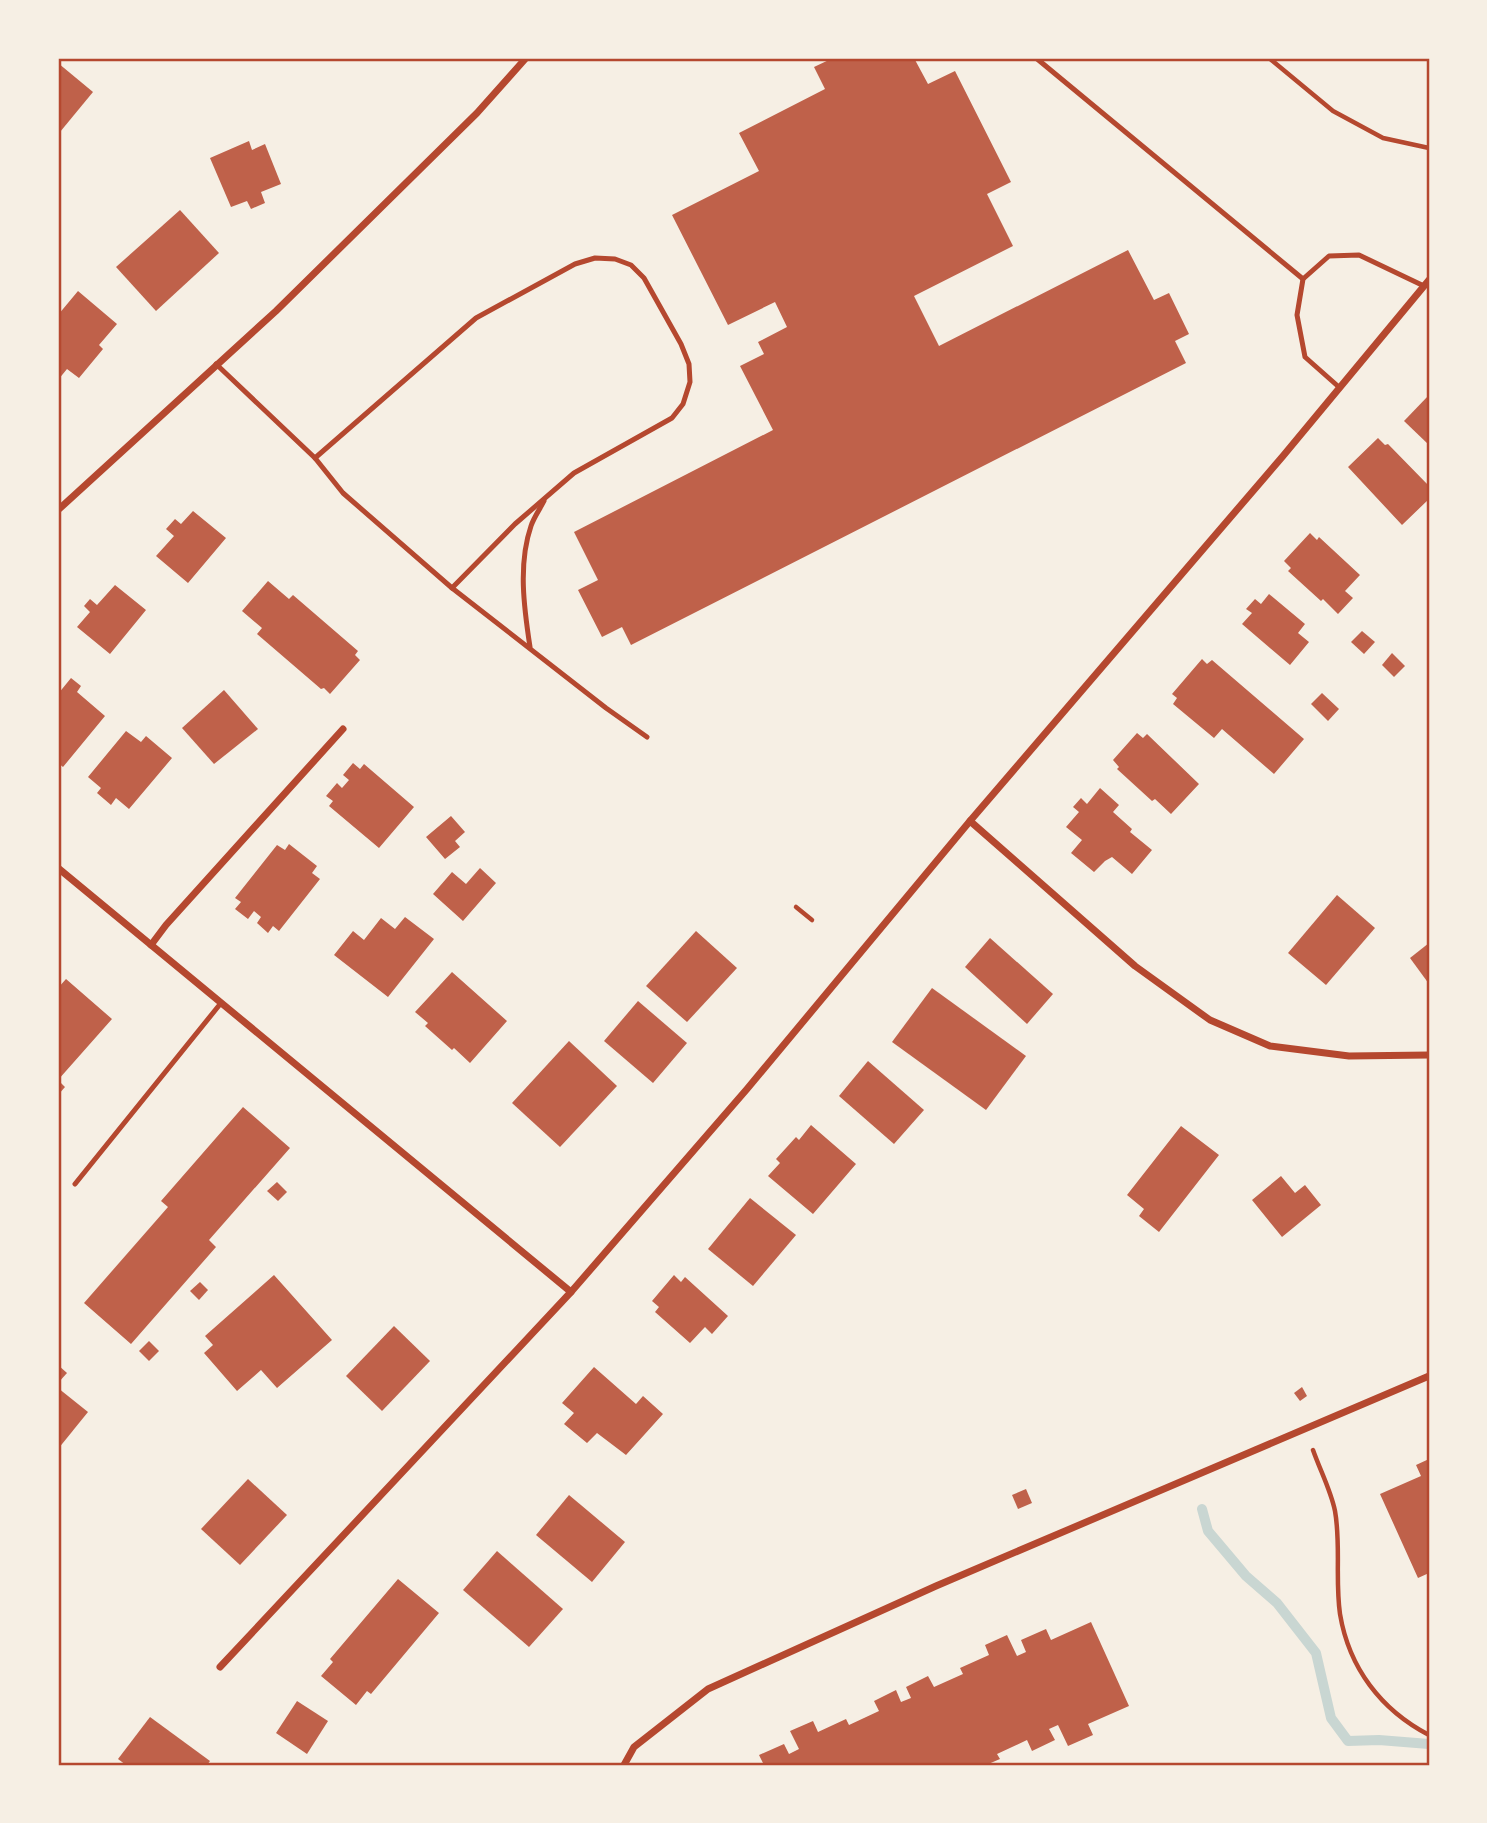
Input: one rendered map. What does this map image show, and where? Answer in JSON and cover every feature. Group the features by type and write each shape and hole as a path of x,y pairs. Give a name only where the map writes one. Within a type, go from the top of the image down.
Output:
{"street":[{"path":"58,510 285,302 448,141 526,58"},
{"path":"219,1667 571,1292 747,1089 970,821 1427,283"},
{"path":"151,945 343,729"},
{"path":"970,821 1135,966 1210,1020 1270,1046 1349,1056 1429,1055"},
{"path":"58,868 571,1292"},
{"path":"624,1765 634,1747 708,1689 936,1586 1429,1376"}],"lane":[{"path":"1035,58 1303,279"},
{"path":"1340,388 1305,357 1297,315 1303,279 1329,256 1359,256 1427,283"},
{"path":"315,458 476,318 575,264 595,258 615,259 631,265 644,278 681,344 689,364 690,382 683,404 672,418 573,473 514,524 452,588"},
{"path":"216,364 315,458 344,493 452,588 647,737"},
{"path":"530,648 525,615 525,549 532,524 547,496"},
{"path":"75,1184 221,1003"}],"path":[{"path":"1269,58 1333,111 1383,138 1429,148"},
{"path":"796,907 812,920"},
{"path":"1306,1429 1335,1511 1340,1613 1351,1655 1377,1696 1416,1728 1429,1735"}],"building":[{"path":"833,58 914,58 928,84 955,71 1011,182 987,194 1013,246 914,296 939,346 1128,250 1154,300 1169,293 1189,334 1175,341 1186,363 631,645 622,627 602,637 578,590 598,580 574,532 773,430 740,366 764,354 758,342 787,327 775,302 728,325 672,215 759,171 739,133 825,89 814,67"},
{"path":"58,63 93,92 60,132 58,130"},
{"path":"249,141 252,150 265,144 281,184 261,192 265,203 251,209 247,201 231,207 210,158"},
{"path":"180,210 219,253 156,311 116,267"},
{"path":"78,291 117,324 99,345 103,349 79,378 67,369 58,380 58,315"},
{"path":"1429,395 1429,445 1404,421"},
{"path":"1378,438 1385,445 1388,444 1429,486 1429,499 1402,525 1348,467"},
{"path":"193,511 226,538 188,583 156,556 174,536 166,529 175,519 181,524"},
{"path":"1310,533 1317,540 1319,537 1360,575 1345,591 1353,598 1338,614 1288,571 1291,568 1284,561"},
{"path":"268,581 289,599 293,595 358,651 355,655 360,660 330,694 257,634 262,628 242,611"},
{"path":"115,585 146,610 110,654 77,627 90,612 84,606 90,599 97,605"},
{"path":"1269,594 1305,624 1298,633 1309,642 1290,665 1242,624 1252,613 1246,609 1255,599 1261,604"},
{"path":"1362,631 1375,642 1364,654 1351,642"},
{"path":"1392,653 1405,666 1394,677 1382,665"},
{"path":"1202,659 1207,664 1212,660 1304,739 1274,774 1222,729 1214,738 1173,704 1177,698 1172,694"},
{"path":"71,678 81,686 77,692 105,716 63,767 58,763 58,694"},
{"path":"224,690 258,729 214,764 182,728"},
{"path":"1322,693 1339,709 1328,721 1311,704"},
{"path":"126,731 141,742 146,736 172,758 129,809 116,798 111,805 97,793 101,788 88,777"},
{"path":"1137,733 1143,738 1147,734 1199,784 1171,814 1155,799 1152,801 1117,769 1119,767 1113,760"},
{"path":"353,763 360,769 364,764 414,807 379,848 329,806 333,801 326,796 337,783 342,788 349,780 343,775"},
{"path":"1100,788 1119,805 1113,812 1132,829 1130,832 1152,850 1132,874 1112,857 1094,872 1071,853 1082,840 1066,827 1079,812 1073,807 1081,798 1087,804"},
{"path":"451,816 465,832 455,841 460,847 445,859 426,837"},
{"path":"289,844 317,866 312,873 320,879 279,931 273,926 268,933 257,923 261,917 254,911 248,919 235,909 241,902 235,898 277,845 285,850"},
{"path":"480,868 496,883 463,921 433,894 452,872 466,884"},
{"path":"1337,895 1375,928 1326,985 1288,953"},
{"path":"405,917 434,939 388,997 334,955 353,931 364,940 381,918 395,929"},
{"path":"696,931 737,968 687,1022 646,986"},
{"path":"990,938 1053,994 1027,1024 965,967"},
{"path":"1429,943 1429,984 1410,958"},
{"path":"452,972 507,1021 470,1063 425,1026 428,1023 415,1012"},
{"path":"66,979 112,1019 58,1080 58,988"},
{"path":"932,988 1026,1056 986,1110 892,1042"},
{"path":"638,1001 687,1043 653,1083 604,1041"},
{"path":"569,1041 617,1086 560,1147 512,1103"},
{"path":"868,1061 924,1110 894,1144 839,1096"},
{"path":"58,1080 65,1087 58,1095"},
{"path":"243,1107 290,1148 209,1240 216,1247 131,1344 84,1303 168,1207 161,1201"},
{"path":"811,1125 856,1164 813,1214 768,1176 780,1163 776,1159 796,1137 799,1140"},
{"path":"1181,1126 1219,1155 1159,1232 1139,1216 1144,1209 1127,1195"},
{"path":"1281,1176 1295,1193 1305,1185 1321,1205 1282,1237 1252,1200"},
{"path":"277,1182 287,1192 278,1201 267,1191"},
{"path":"750,1198 796,1235 753,1286 708,1249"},
{"path":"274,1275 332,1340 277,1388 261,1370 237,1391 204,1353 213,1345 205,1336"},
{"path":"674,1275 681,1282 685,1277 728,1316 712,1334 705,1327 690,1343 655,1312 659,1307 652,1301"},
{"path":"200,1282 208,1290 199,1300 190,1291"},
{"path":"394,1326 430,1361 382,1411 346,1376"},
{"path":"149,1341 159,1351 149,1361 139,1351"},
{"path":"58,1365 67,1373 58,1383"},
{"path":"594,1367 636,1404 643,1396 663,1414 626,1455 597,1433 587,1443 564,1424 574,1413 562,1403"},
{"path":"1302,1387 1307,1396 1300,1401 1294,1393"},
{"path":"58,1388 88,1412 58,1449"},
{"path":"1429,1459 1429,1573 1418,1578 1380,1494 1421,1476 1416,1465"},
{"path":"248,1479 287,1515 240,1565 201,1529"},
{"path":"1026,1489 1032,1503 1018,1509 1012,1495"},
{"path":"569,1495 625,1542 592,1582 536,1535"},
{"path":"497,1551 563,1609 529,1647 463,1590"},
{"path":"398,1579 439,1613 371,1694 367,1691 356,1705 321,1676 333,1662 330,1659"},
{"path":"1091,1622 1129,1706 1088,1724 1093,1735 1068,1746 1058,1725 1049,1729 1055,1740 1032,1751 1027,1740 997,1754 1000,1759 986,1765 764,1765 759,1755 784,1744 789,1754 799,1749 790,1731 813,1721 818,1732 846,1719 849,1725 879,1711 874,1701 896,1690 901,1702 911,1698 906,1687 928,1676 934,1687 963,1674 960,1668 989,1655 985,1645 1007,1635 1017,1656 1026,1652 1021,1640 1046,1629 1051,1640"},
{"path":"297,1701 328,1721 307,1754 276,1733"},
{"path":"150,1717 210,1761 207,1765 126,1765 118,1759"}],"waterway":[{"path":"1202,1509 1208,1531 1246,1576 1277,1603 1316,1653 1331,1718 1348,1741 1379,1740 1429,1744"}]}
